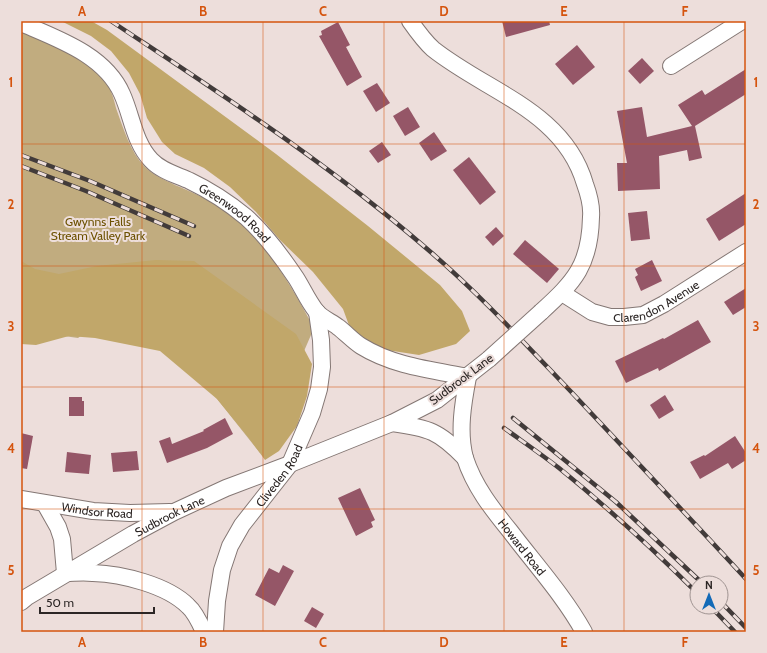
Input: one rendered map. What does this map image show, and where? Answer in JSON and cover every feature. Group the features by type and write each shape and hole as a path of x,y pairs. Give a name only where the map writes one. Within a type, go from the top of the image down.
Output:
{"street":[{"name":"Sudbrook Lane","path":"21,602 65,573 174,512 226,488 392,423 438,400 489,360 562,293 573,280 582,265 591,229 589,195 574,156 561,138 522,105 454,64 432,48 410,21"},
{"path":"671,66 742,21"},
{"name":"Greenwood Road","path":"21,23 82,52 109,74 115,80 122,95 137,139 143,151 151,161 164,169 212,192 248,219 275,250 295,277 317,312 360,346 386,359 418,368 468,377"},
{"name":"Clarendon Avenue","path":"562,293 592,312 610,317 643,315 664,304 746,252"},
{"name":"Cliveden Road","path":"215,632 217,601 222,570 230,546 242,525 290,464 312,414 319,389 322,367 321,340 317,312"},
{"name":"Howard Road","path":"468,377 462,413 462,436 465,458 478,487 494,511 573,612 584,632"},
{"name":"Howard Road","path":"392,423 419,426 437,433 451,443 465,458"},
{"name":"Windsor Road","path":"21,498 46,504 93,511 130,513 174,512"},
{"name":"Windsor Road","path":"46,504 58,526 62,539 65,573"},
{"path":"65,573 110,574 155,586 173,594 189,606 204,632"}],"green space":[{"name":"Gwynns Falls Stream Valley Park","path":"21,32 69,53 91,67 101,76 111,90 121,123 131,147 145,167 158,177 209,201 243,226 258,241 282,273 304,309 314,328 260,453 206,385 154,282 78,338 21,330"}],"shaded area":[{"path":"61,21 91,21 107,30 276,154 440,285 462,311 470,331 456,344 419,355 380,349 350,328 343,309 313,272 280,240 256,212 230,187 204,168 175,154 162,142 147,118 140,94 129,73 111,51 91,36"},
{"path":"156,260 194,261 296,334 312,364 307,396 297,426 279,451 265,460 217,399 160,351 95,338 69,336 36,345 21,344 21,261 35,269 59,274 97,266"}],"building":[{"path":"502,21 549,21 550,25 506,37"},
{"path":"338,22 350,45 346,47 362,77 347,86 319,36 322,35 321,31"},
{"path":"577,45 595,67 573,85 555,64"},
{"path":"642,58 654,71 640,84 628,71"},
{"path":"746,69 746,94 695,126 702,158 689,161 687,150 659,156 660,189 618,191 617,163 627,163 617,111 642,107 647,137 692,126 678,105 702,90 705,95"},
{"path":"377,83 390,103 376,112 363,91"},
{"path":"408,107 420,127 405,136 393,116"},
{"path":"434,132 447,151 431,161 419,143"},
{"path":"382,142 391,155 378,163 369,151"},
{"path":"469,157 496,192 480,205 453,170"},
{"path":"746,193 746,224 719,241 706,219"},
{"path":"647,211 650,239 631,241 628,213"},
{"path":"496,227 504,236 493,246 485,237"},
{"path":"525,240 559,269 547,283 513,254"},
{"path":"652,260 662,281 641,291 635,277 638,275 635,269"},
{"path":"746,288 746,307 733,315 724,302"},
{"path":"698,320 711,342 659,371 658,368 626,383 615,361 663,338 664,339"},
{"path":"665,395 674,410 659,419 650,405"},
{"path":"69,397 82,397 82,401 84,401 84,416 69,416"},
{"path":"225,418 233,434 207,448 167,463 159,441 170,437 172,444 204,431 203,430"},
{"path":"21,433 33,436 27,469 21,468"},
{"path":"735,436 746,453 746,460 732,469 728,463 700,479 690,462 704,455 705,456"},
{"path":"137,451 139,470 113,472 111,453"},
{"path":"67,452 91,455 89,474 65,472"},
{"path":"360,488 375,520 371,522 373,527 356,536 338,498"},
{"path":"283,565 294,571 275,606 255,595 269,568 279,573"},
{"path":"312,607 324,614 316,628 304,621"}],"railway":[{"path":"111,21 232,102 312,158 351,187 426,248 485,302 522,340 746,579"},
{"path":"21,155 90,181 194,226"},
{"path":"21,166 86,191 189,236"},
{"path":"513,418 616,502 694,575"},
{"path":"504,428 559,468 595,498 647,544 689,585"},
{"path":"729,610 746,628"},
{"path":"719,615 735,632"}]}
